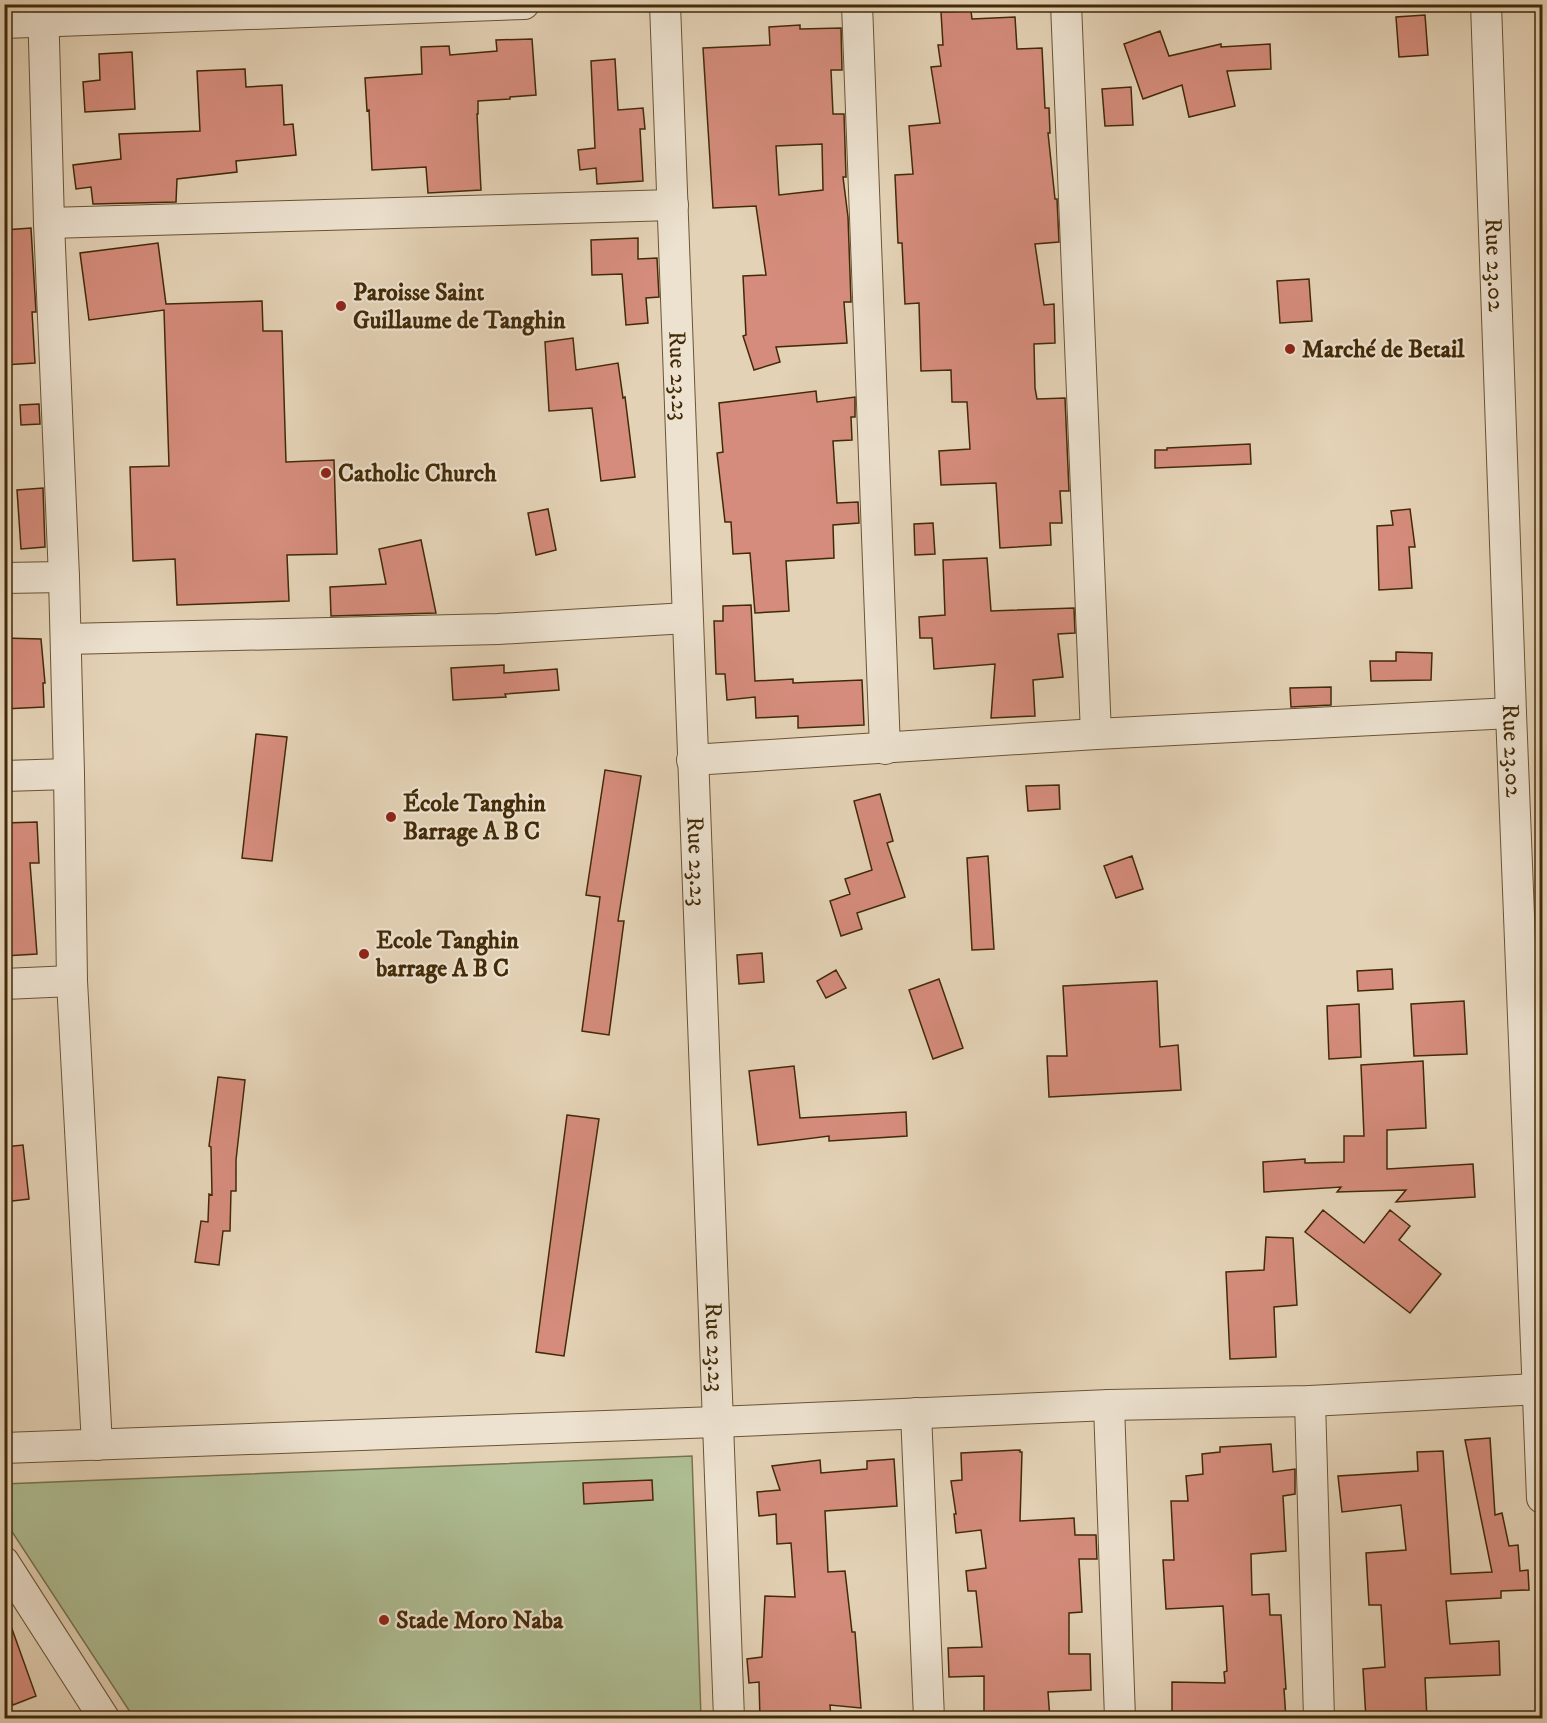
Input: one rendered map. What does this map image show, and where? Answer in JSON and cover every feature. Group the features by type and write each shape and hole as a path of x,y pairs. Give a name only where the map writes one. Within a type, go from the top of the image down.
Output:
{"street":[{"path":"4,23 43,13 524,4"},
{"name":"Rue 23.23","path":"665,4 729,1719"},
{"path":"858,4 885,749"},
{"path":"1065,4 1096,734"},
{"name":"Rue 23.02","path":"1486,4 1542,1498"},
{"path":"43,13 66,639 72,981 97,1445"},
{"path":"49,223 673,204"},
{"path":"4,578 64,577"},
{"path":"66,639 498,629 687,618"},
{"path":"692,760 1096,734 1511,713"},
{"path":"4,776 69,774"},
{"path":"4,984 72,981"},
{"path":"4,1448 1109,1405 1310,1401 1538,1389"},
{"path":"1310,1401 1319,1719"},
{"path":"1109,1405 1120,1719"},
{"path":"916,1413 929,1719"},
{"path":"4,1562 104,1719"}],"green space":[{"name":"Stade Moro Naba","path":"692,1456 701,1718 134,1718 5,1521 4,1484"}],"building":[{"path":"971,11 972,19 1015,17 1017,49 1042,48 1045,108 1049,108 1050,133 1048,133 1055,199 1057,199 1059,242 1035,244 1044,305 1054,304 1055,343 1034,344 1035,388 1037,399 1065,398 1069,491 1060,491 1062,523 1050,523 1051,545 1000,548 996,483 941,485 939,451 970,449 967,402 952,402 951,370 921,371 919,303 905,304 902,243 898,243 895,175 913,174 909,126 940,123 931,67 941,66 938,45 943,45 941,12"},
{"path":"1425,15 1428,55 1399,57 1396,17"},
{"path":"800,25 800,29 841,28 842,70 831,70 833,114 844,114 846,177 843,177 848,217 851,302 844,302 847,343 776,347 780,362 754,370 743,336 746,335 743,276 766,275 756,206 713,208 703,48 770,45 769,27","holes":["822,144 823,190 779,195 776,146"]},
{"path":"1160,31 1169,56 1221,44 1221,47 1270,44 1271,69 1227,71 1235,106 1189,117 1182,85 1143,99 1124,44"},
{"path":"532,39 536,95 478,101 481,190 428,193 426,167 372,170 365,78 422,74 421,47 449,46 450,55 497,51 496,40"},
{"path":"132,52 135,109 85,112 83,82 100,80 99,54"},
{"path":"615,59 618,110 643,108 645,129 640,129 643,181 597,184 596,168 580,170 578,150 595,148 591,61"},
{"path":"245,69 246,87 282,85 284,125 293,124 296,155 236,161 237,172 177,179 176,202 93,204 91,187 76,189 73,165 121,159 119,134 200,131 197,71"},
{"path":"1131,87 1133,125 1105,126 1102,89"},
{"path":"31,228 36,312 32,312 35,363 4,365 4,230"},
{"path":"638,238 638,259 657,258 659,297 646,298 648,323 626,325 622,274 592,275 591,240"},
{"path":"158,243 166,304 262,301 263,331 282,331 286,462 334,460 337,554 287,555 289,601 177,605 175,559 133,561 130,467 169,466 164,310 89,320 80,253"},
{"path":"1309,279 1312,321 1280,323 1277,281"},
{"path":"573,338 576,370 618,363 623,398 625,397 635,477 601,481 592,408 549,411 545,342"},
{"path":"816,391 817,402 855,397 855,417 851,417 852,440 833,441 837,503 858,502 859,523 833,525 834,558 786,561 789,611 755,613 750,553 733,554 731,522 725,522 717,453 723,452 719,403"},
{"path":"39,404 40,424 21,425 20,405"},
{"path":"1250,444 1251,464 1155,468 1155,450"},
{"path":"43,488 45,547 21,549 17,490"},
{"path":"548,509 556,550 536,555 528,513"},
{"path":"1410,509 1415,547 1409,547 1412,588 1379,590 1377,526 1393,525 1391,511"},
{"path":"933,523 935,554 915,555 914,524"},
{"path":"421,540 436,613 331,616 330,587 386,584 379,549"},
{"path":"987,558 991,611 1074,608 1075,633 1058,634 1063,677 1033,680 1035,716 991,718 995,664 934,669 932,638 920,638 919,617 945,615 943,560"},
{"path":"751,605 755,681 793,679 793,683 862,680 864,725 798,728 798,716 756,718 755,697 727,700 725,674 716,674 714,621 723,621 723,606"},
{"path":"4,638 41,639 45,683 43,683 44,707 4,709"},
{"path":"1396,652 1432,653 1431,680 1371,681 1370,661 1396,661"},
{"path":"504,665 504,673 557,669 559,690 505,694 506,697 453,700 451,668"},
{"path":"1331,687 1331,705 1291,707 1290,688"},
{"path":"256,734 287,737 272,861 242,858"},
{"path":"605,770 641,776 618,921 624,921 609,1035 582,1031 600,897 586,895"},
{"path":"1059,785 1060,809 1028,811 1026,786"},
{"path":"880,794 893,841 887,843 905,897 857,913 862,929 841,936 830,901 850,894 845,879 872,870 854,801"},
{"path":"37,822 39,863 30,863 37,954 4,956 4,823"},
{"path":"988,856 994,949 972,950 967,858"},
{"path":"1132,856 1143,889 1116,898 1104,866"},
{"path":"762,953 764,982 739,984 737,955"},
{"path":"1392,969 1393,989 1358,991 1357,971"},
{"path":"836,970 846,988 826,998 817,981"},
{"path":"939,979 963,1048 933,1059 909,990"},
{"path":"1157,981 1160,1047 1178,1045 1181,1090 1049,1097 1047,1056 1067,1056 1063,986"},
{"path":"1464,1001 1467,1054 1414,1056 1411,1004"},
{"path":"1359,1004 1361,1057 1329,1059 1327,1006"},
{"path":"1423,1061 1426,1128 1387,1130 1387,1169 1473,1164 1475,1197 1396,1202 1406,1190 1337,1192 1341,1187 1264,1192 1263,1162 1305,1159 1305,1163 1344,1162 1344,1136 1364,1136 1361,1065"},
{"path":"794,1066 800,1118 906,1112 907,1136 829,1141 829,1136 758,1145 749,1071"},
{"path":"218,1077 245,1080 236,1160 236,1191 231,1191 230,1231 223,1231 219,1265 195,1262 201,1221 208,1222 209,1194 212,1195 211,1147 209,1146"},
{"path":"567,1115 599,1119 564,1356 536,1352"},
{"path":"23,1145 29,1199 4,1202 4,1147"},
{"path":"1323,1210 1364,1243 1390,1210 1410,1226 1399,1240 1441,1274 1410,1313 1305,1232"},
{"path":"1266,1237 1293,1238 1297,1305 1274,1307 1276,1357 1230,1359 1226,1272 1264,1270"},
{"path":"1490,1438 1495,1515 1502,1513 1509,1546 1518,1545 1520,1571 1528,1570 1529,1590 1501,1591 1501,1598 1446,1601 1450,1644 1499,1641 1500,1675 1425,1678 1427,1719 1366,1719 1363,1669 1385,1667 1381,1605 1369,1605 1366,1553 1406,1550 1401,1505 1342,1512 1338,1476 1418,1471 1417,1452 1443,1451 1451,1574 1492,1572 1465,1440"},
{"path":"1271,1444 1273,1472 1295,1469 1295,1494 1283,1496 1286,1551 1251,1554 1252,1595 1269,1594 1270,1615 1281,1615 1286,1719 1172,1716 1172,1682 1225,1683 1224,1672 1227,1671 1223,1606 1166,1609 1163,1560 1174,1560 1171,1501 1188,1501 1186,1476 1203,1474 1202,1454 1220,1452 1220,1447"},
{"path":"1020,1450 1022,1452 1020,1521 1074,1518 1075,1535 1096,1535 1097,1559 1079,1559 1082,1612 1069,1613 1069,1654 1090,1654 1091,1690 1048,1692 1050,1719 984,1716 984,1676 949,1677 948,1648 982,1647 976,1591 968,1591 966,1571 986,1568 981,1530 956,1533 954,1514 956,1514 951,1481 962,1480 961,1453"},
{"path":"894,1459 897,1506 825,1511 828,1572 845,1571 852,1632 855,1632 861,1708 830,1705 831,1719 760,1719 759,1682 749,1683 747,1659 762,1657 765,1596 795,1597 791,1543 777,1544 776,1514 759,1516 757,1492 780,1490 772,1466 820,1460 821,1473 867,1469 867,1461"},
{"path":"652,1480 653,1500 584,1504 583,1483"},
{"path":"7,1615 36,1696 13,1705 4,1682 4,1616"}],"place":[{"name":"Paroisse Saint Guillaume de Tanghin","path":"341,306"},
{"name":"Marché de Betail","path":"1290,349"},
{"name":"Catholic Church","path":"326,473"},
{"name":"École Tanghin Barrage A B C","path":"391,817"},
{"name":"Ecole Tanghin barrage A B C","path":"364,954"},
{"name":"Stade Moro Naba","path":"384,1620"}]}
